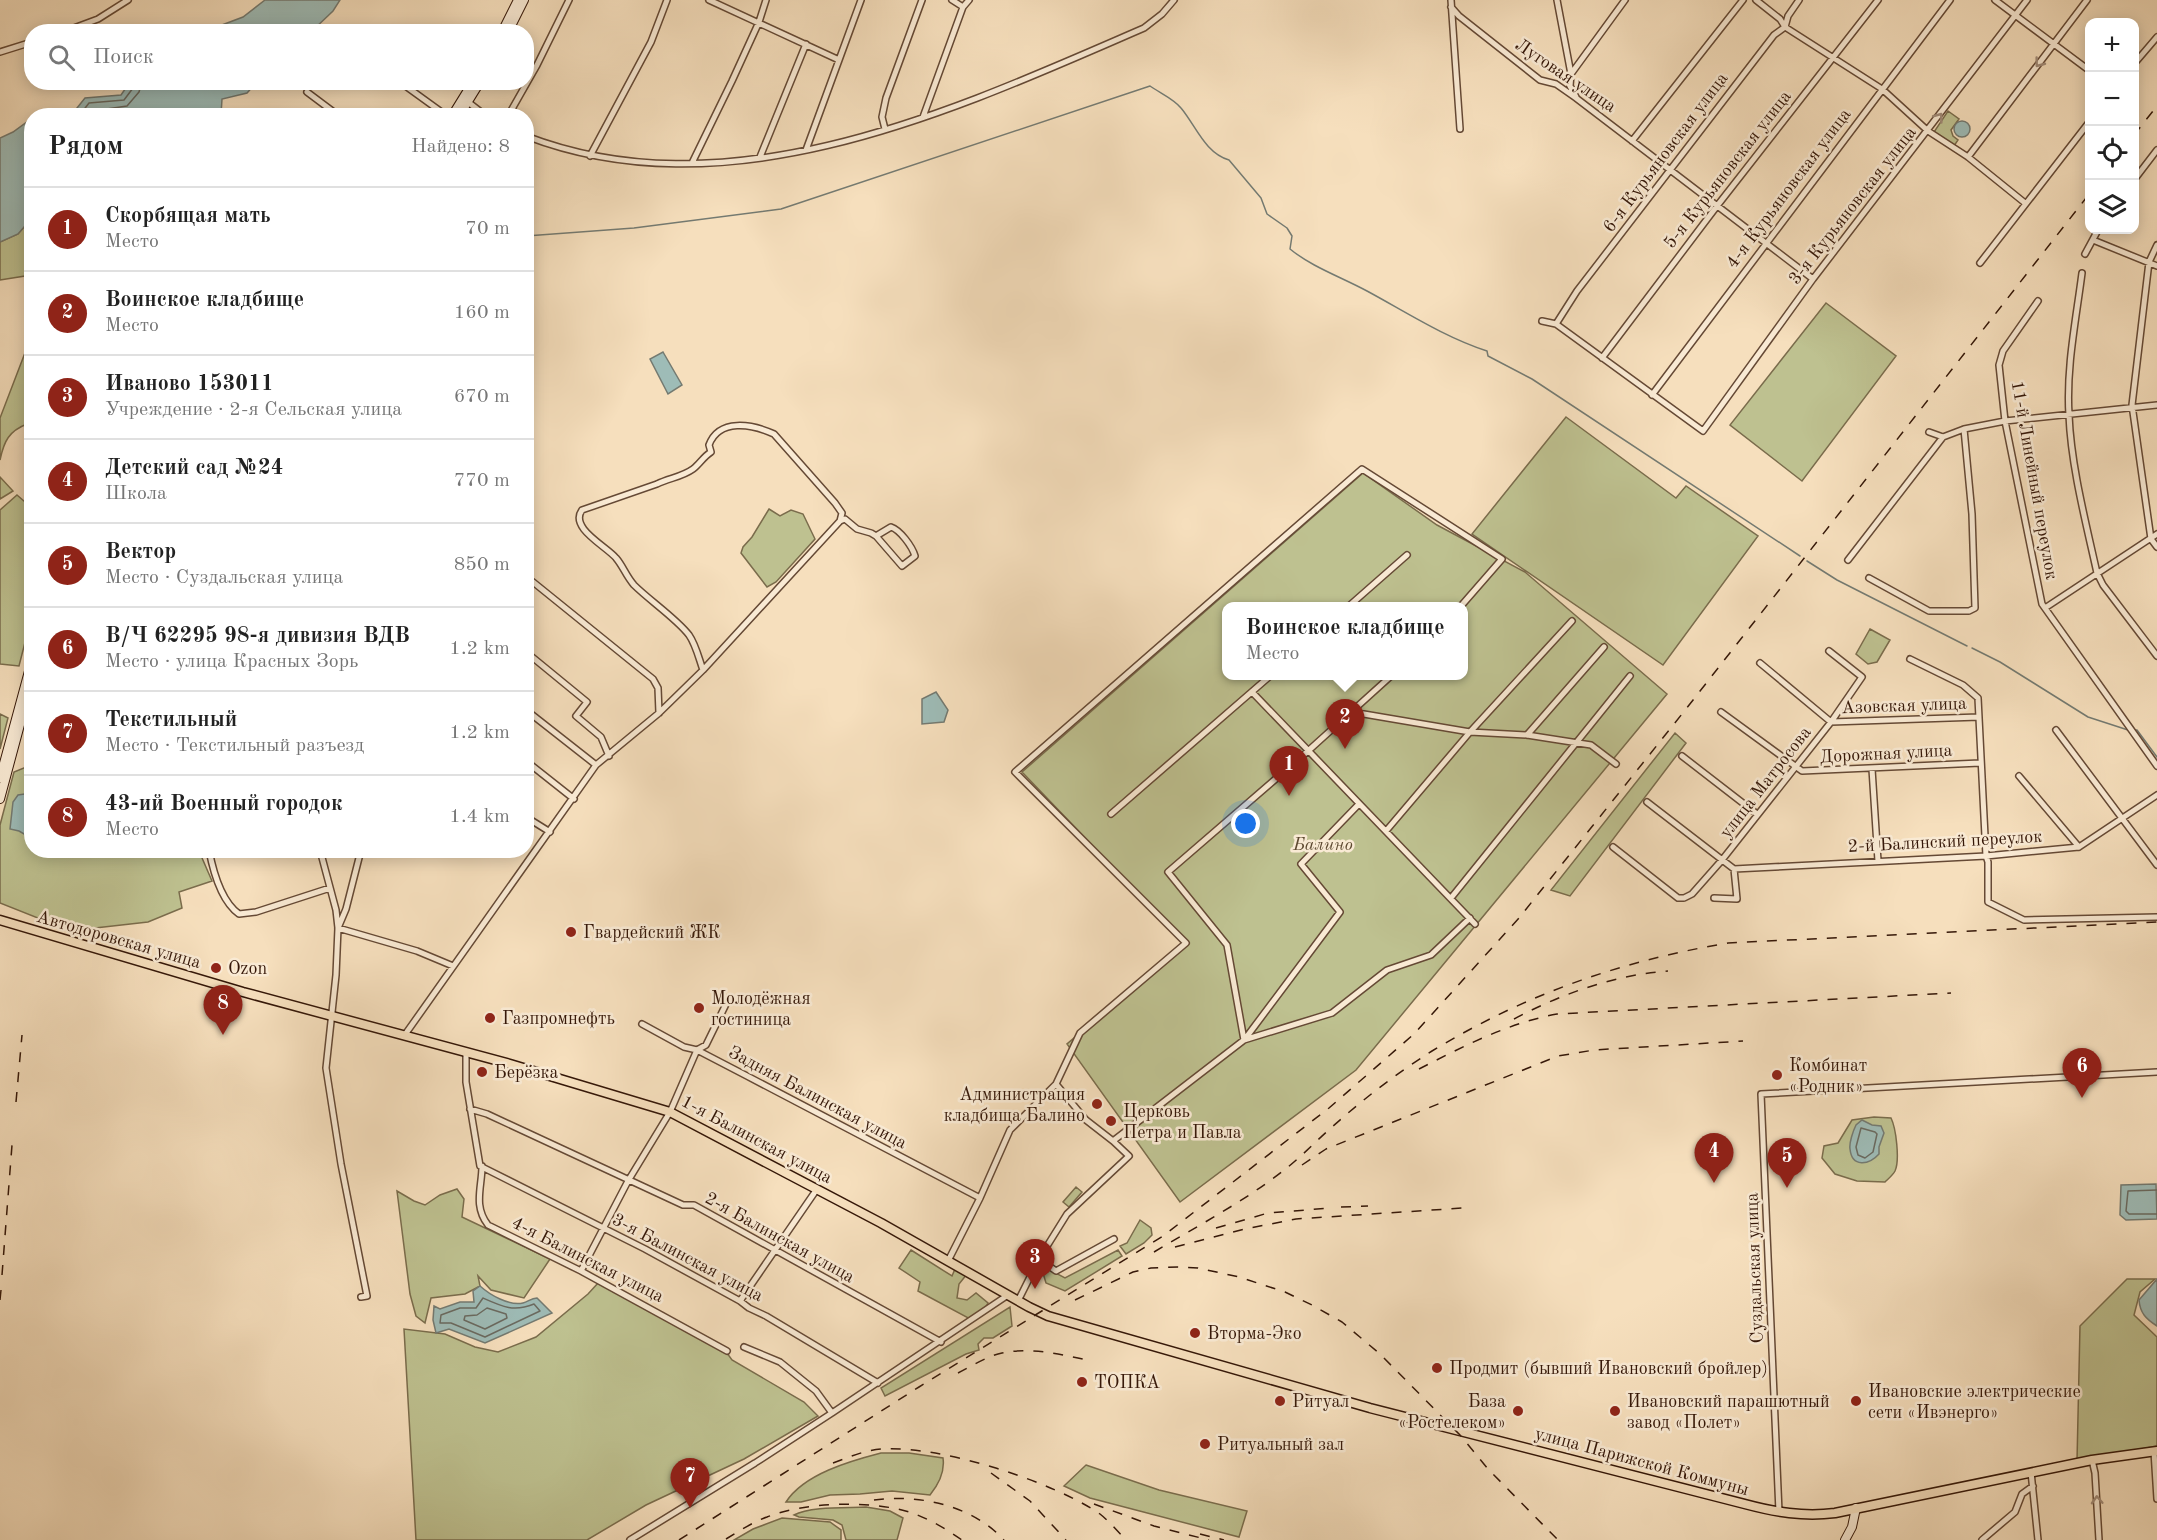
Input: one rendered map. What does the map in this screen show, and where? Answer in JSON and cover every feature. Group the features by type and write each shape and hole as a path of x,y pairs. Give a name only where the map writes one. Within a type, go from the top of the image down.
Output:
{"main road":[{"path":"506,24 518,2"},
{"path":"511,24 518,2"},
{"path":"455,108 468,90"},
{"path":"464,108 475,90"},
{"path":"0,778 24,690"},
{"path":"0,799 24,710"},
{"name":"Автодоровская улица","path":"0,920 243,992 404,1036"},
{"name":"1-я Балинская улица","path":"404,1036 594,1088 670,1112 817,1188 1018,1301"},
{"name":"улица Парижской Коммуны","path":"1018,1301 1048,1316 1378,1410 1779,1512 1819,1515 2092,1460 2155,1451"},
{"path":"1845,1540 1852,1527 1856,1508"}],"street":[{"path":"85,24 98,19 128,0"},
{"path":"534,70 569,0"},
{"path":"590,156 651,42 667,0"},
{"path":"709,0 839,60"},
{"path":"692,163 759,22 766,0"},
{"path":"806,150 861,0"},
{"path":"885,129 882,117 886,98 922,0"},
{"path":"952,0 963,7"},
{"path":"923,117 963,7 969,0"},
{"path":"534,138 590,156 692,163 760,158 824,148 923,117 1014,83 1144,28 1162,14 1174,0"},
{"path":"1557,0 1571,74 1570,86 1576,98"},
{"path":"1571,74 1625,0"},
{"path":"1635,142 1743,0"},
{"path":"1756,0 1780,19 1785,27 1882,89 1928,131 1968,158 2025,203"},
{"name":"6-я Курьяновская улица","path":"1556,324 1577,291 1774,35 1785,27 1788,16 1799,0"},
{"name":"5-я Курьяновская улица","path":"1602,358 1878,0"},
{"name":"4-я Курьяновская улица","path":"1652,395 1765,242 1950,0"},
{"path":"1995,0 2085,67"},
{"name":"3-я Курьяновская улица","path":"1652,395 1702,431 1813,279 2027,0"},
{"path":"1968,158 2087,0"},
{"path":"1451,3 1460,129"},
{"name":"Луговая улица","path":"1451,3 1459,16 1540,80 1556,84 1576,98 1813,279"},
{"path":"2139,58 2157,37"},
{"path":"0,52 24,44"},
{"path":"760,158 806,44"},
{"path":"412,90 438,108"},
{"path":"513,108 523,90"},
{"path":"307,92 328,108"},
{"path":"468,102 476,108"},
{"path":"1980,263 2086,126"},
{"path":"2139,173 2157,150"},
{"path":"2085,254 2096,234"},
{"path":"2093,240 2157,266"},
{"path":"2157,245 2149,262 2132,409 2151,538 2157,547"},
{"path":"2082,273 2068,389 2068,416 2079,486 2097,573 2103,585 2157,656"},
{"name":"11-й Линейный переулок","path":"2038,301 2003,351 1999,365 2006,422 2044,606"},
{"path":"1542,321 1556,324 1652,395"},
{"path":"1848,560 1943,437 1964,429 2006,422 2157,405"},
{"path":"534,854 596,765 659,713 702,670 840,521 842,513 834,503 774,434 766,430 738,425 718,430 711,438 709,445 711,452 695,468 677,478 668,478 657,484 592,505 578,515 578,520 588,535 618,560 625,574 634,584 691,637 702,670"},
{"path":"1869,578 1929,611 1969,611 1975,608 1972,514 1964,429"},
{"path":"1929,432 1943,437"},
{"path":"948,1261 980,1198 1010,1130 1056,1084 1080,1033 1186,943 1015,772 1362,469 1502,560 1465,602"},
{"path":"840,521 845,519 857,529 876,536 902,566 915,556 913,550 895,528 891,527 876,536"},
{"path":"2157,534 2044,606 2157,766"},
{"path":"1354,602 1407,555"},
{"path":"534,583 653,680 658,688 659,713"},
{"path":"1386,831 1470,732 1572,621"},
{"path":"1527,735 1604,647"},
{"name":"улица Матросова","path":"1613,847 1678,898 1692,894 1722,860 1831,722 1862,677 1829,651"},
{"path":"534,659 587,702 576,716 601,737 609,756"},
{"path":"1910,659 1963,686 1978,698 1980,764 1988,862 1988,902 2024,920 2157,917"},
{"path":"1760,663 1831,722"},
{"path":"1451,898 1574,742 1630,676"},
{"path":"1111,814 1265,680"},
{"path":"1244,1040 1227,945 1168,872 1308,751 1386,680"},
{"path":"1252,692 1475,924"},
{"path":"1352,712 1470,732 1527,735 1591,745 1616,764"},
{"path":"1721,712 1794,767"},
{"path":"534,716 596,765"},
{"name":"Азовская улица","path":"1831,722 1979,717"},
{"path":"2056,730 2157,865"},
{"path":"1682,756 1757,814"},
{"name":"Дорожная улица","path":"1794,767 1802,771 1980,764"},
{"path":"534,767 574,799"},
{"path":"1872,769 1878,861"},
{"path":"2019,776 2079,847"},
{"name":"2-й Балинский переулок","path":"1734,868 1986,856 2079,847 2157,795"},
{"path":"1647,802 1734,868 1737,899 1714,898"},
{"path":"1113,1141 1244,1040 1340,912 1300,864 1359,804"},
{"path":"534,822 550,832"},
{"path":"212,858 225,898 231,908 239,914 248,914 330,888"},
{"path":"322,858 336,910 338,928 326,1068 367,1296 361,1297"},
{"path":"338,928 346,909 359,858"},
{"path":"404,1036 531,858"},
{"path":"1244,1040 1332,1013 1387,970 1431,955 1470,918"},
{"path":"338,928 412,949 453,966"},
{"path":"581,1271 628,1181 670,1112 697,1050 706,1045 729,998"},
{"name":"Задняя Балинская улица","path":"642,1024 684,1047 697,1050 980,1198"},
{"name":"4-я Балинская улица","path":"466,1053 465,1082 481,1166 478,1191 486,1222 727,1351"},
{"name":"Суздальская улица","path":"1779,1512 1761,1094 2157,1072"},
{"path":"1018,1301 1039,1259 1067,1214 1129,1156 1086,1120 1056,1084"},
{"name":"2-я Балинская улица","path":"470,1109 487,1114 683,1205 694,1205 941,1342"},
{"name":"3-я Балинская улица","path":"481,1166 604,1228 740,1301 878,1383"},
{"path":"740,1301 817,1188"},
{"path":"1039,1259 1056,1271 1114,1239"},
{"path":"630,1540 755,1463 941,1342 1008,1295"},
{"path":"744,1347 780,1362 816,1391 832,1413"},
{"path":"2155,1451 2157,1499"},
{"path":"2092,1460 2095,1473 2099,1540"},
{"path":"2031,1472 2038,1540"},
{"path":"1982,1540 2015,1512 2022,1494 2033,1486"}],"green space":[{"path":"1948,111 1959,119 1951,130 1953,136 1958,140 1954,146 1934,132"},
{"path":"24,227 24,276 0,280 0,242 18,234"},
{"path":"1826,303 1896,356 1802,481 1730,425"},
{"path":"24,355 24,426 12,433 3,447 0,460 0,418"},
{"path":"1566,417 1676,498 1686,486 1758,536 1663,665 1472,534"},
{"name":"Балино","path":"1363,473 1437,525 1525,572 1667,694 1356,1070 1180,1202 1067,1044 1186,943 1022,772"},
{"path":"0,477 13,491 0,499"},
{"path":"17,495 24,501 24,646 19,666 0,664 0,510"},
{"path":"769,509 780,516 791,510 803,514 815,539 776,582 767,587 741,553"},
{"path":"1870,629 1890,640 1877,662 1868,664 1856,654"},
{"path":"0,714 8,718 0,749"},
{"path":"1675,733 1686,743 1570,896 1551,890"},
{"path":"24,768 24,858 202,858 212,881 179,892 182,908 148,922 95,928 78,934 0,903 0,825 14,772"},
{"path":"1874,1117 1891,1118 1893,1123 1897,1152 1894,1172 1885,1182 1857,1181 1835,1174 1822,1158 1824,1146 1838,1143 1852,1120"},
{"path":"1076,1187 1082,1192 1069,1207 1063,1202"},
{"path":"457,1189 464,1199 462,1217 550,1259 524,1298 491,1290 478,1276 480,1286 465,1294 431,1298 425,1323 416,1316 410,1294 397,1191 425,1205 440,1195"},
{"path":"1140,1220 1151,1228 1152,1235 1126,1254 1120,1246 1127,1243"},
{"path":"911,1250 952,1276 955,1269 967,1274 959,1284 957,1298 967,1300 976,1293 988,1303 984,1310 970,1319 918,1291 920,1282 899,1268"},
{"path":"1118,1250 1122,1256 1065,1291 1046,1283 1043,1273 1046,1268 1065,1278"},
{"path":"2127,1279 2155,1279 2140,1292 2134,1315 2157,1337 2157,1446 2077,1461 2080,1326"},
{"path":"599,1282 727,1353 732,1360 804,1402 818,1416 744,1459 646,1505 587,1540 416,1540 404,1329 445,1334 475,1347 498,1352 536,1337 588,1294"},
{"path":"1010,1307 1012,1326 993,1338 984,1338 978,1344 979,1350 966,1354 885,1396 881,1388"},
{"path":"881,1453 909,1453 943,1458 939,1482 930,1495 892,1491 830,1495 801,1502 786,1502 794,1492 816,1476"},
{"path":"1086,1465 1159,1490 1247,1511 1239,1537 1090,1498 1064,1486"},
{"path":"866,1507 890,1511 903,1518 897,1540 846,1540 842,1525 833,1520 794,1515 819,1509"},
{"path":"782,1518 830,1522 841,1530 841,1540 734,1540 753,1529"}],"water":[{"path":"265,0 340,0 333,11 319,24 224,24 243,17"},
{"path":"124,90 250,90 247,93 222,99 221,108 77,108 85,98 121,95"},
{"path":"1959,121 1965,121 1970,129 1968,135 1959,137 1954,132 1954,126"},
{"path":"24,124 24,227 18,234 0,242 0,138"},
{"path":"663,352 682,385 668,394 650,359"},
{"path":"936,692 948,710 944,722 922,724 922,699"},
{"path":"24,794 24,834 10,829 13,802 18,795"},
{"path":"1862,1120 1881,1126 1884,1133 1879,1154 1871,1161 1862,1163 1857,1162 1851,1155 1850,1146 1856,1125"},
{"path":"2156,1184 2157,1219 2126,1220 2120,1215 2121,1185"},
{"path":"2157,1279 2157,1326 2144,1315 2139,1300"},
{"path":"480,1286 494,1296 512,1303 523,1303 537,1298 552,1313 485,1343 449,1329 436,1333 433,1320 434,1306 440,1309 460,1302 474,1302 473,1291"}],"waterway":[{"path":"534,235 634,228 781,209 1150,86 1178,105 1207,145 1229,160 1261,198 1267,214 1287,228 1292,236 1290,249 1317,267 1440,331 1487,351 1488,356 1532,379 1800,556"},
{"path":"1807,561 1837,580 1967,646"},
{"path":"1972,648 2000,662 2088,717 2128,730"},
{"path":"2133,730 2137,730 2157,757"}],"railway":[{"path":"2139,129 2157,106"},
{"path":"679,1540 919,1387 1163,1236 1329,1108 1414,1034 1519,918 1686,709 2085,199"},
{"path":"1154,1252 1223,1212 1272,1179 1367,1097 1432,1051 1503,1013 1575,982 1650,959 1728,943 2157,922"},
{"path":"1514,1019 1588,987 1608,981 1668,971"},
{"path":"1419,1069 1503,1030 1557,1014 1951,993"},
{"path":"16,1102 22,1035"},
{"path":"1302,1165 1326,1149 1558,1056 1594,1050 1743,1041"},
{"path":"2,1275 12,1145"},
{"path":"1341,1207 1368,1206"},
{"path":"1216,1228 1268,1213 1331,1208"},
{"path":"1175,1247 1296,1219 1463,1208"},
{"path":"1075,1300 1133,1272 1151,1268 1178,1267 1198,1268 1239,1277 1285,1292 1312,1305 1342,1322 1380,1354 1558,1540"},
{"path":"0,1300 1,1290"},
{"path":"958,1373 991,1356 1013,1351 1045,1352 1087,1360"},
{"path":"833,1463 863,1452 882,1449 906,1449 963,1459 1054,1489 1100,1514 1126,1540"},
{"path":"991,1473 1030,1501 1066,1540"},
{"path":"874,1500 909,1499 961,1510 977,1518 1004,1540"},
{"path":"726,1539 757,1521 782,1512 818,1506 857,1504 909,1512 937,1524 962,1540"},
{"path":"1094,1504 1154,1526 1209,1540"},
{"path":"1200,1534 1224,1540"}],"place":[{"name":"Воинское кладбище","path":"1345,749"},
{"name":"Скорбящая мать","path":"1289,796"},
{"name":"Гвардейский ЖК","path":"571,932"},
{"name":"Ozon","path":"216,968"},
{"name":"Молодёжная гостиница","path":"699,1008"},
{"name":"Газпромнефть","path":"490,1018"},
{"name":"43-ий Военный городок","path":"223,1035"},
{"name":"Берёзка","path":"482,1072"},
{"name":"Комбинат «Родник»","path":"1777,1075"},
{"name":"В/Ч 62295 98-я дивизия ВДВ","path":"2082,1098"},
{"name":"Администрация кладбища Балино","path":"1097,1104"},
{"name":"Церковь Петра и Павла","path":"1111,1121"},
{"name":"Детский сад №24","path":"1714,1183"},
{"name":"Вектор","path":"1787,1188"},
{"name":"Иваново 153011","path":"1035,1289"},
{"name":"Вторма-Эко","path":"1195,1333"},
{"name":"Продмит (бывший Ивановский бройлер)","path":"1437,1368"},
{"name":"ТОПКА","path":"1082,1382"},
{"name":"Ритуал","path":"1280,1401"},
{"name":"Ивановские электрические сети «Ивэнерго»","path":"1856,1401"},
{"name":"База «Ростелеком»","path":"1518,1411"},
{"name":"Ивановский парашютный завод «Полет»","path":"1615,1411"},
{"name":"Ритуальный зал","path":"1205,1444"},
{"name":"Текстильный","path":"690,1508"}]}
